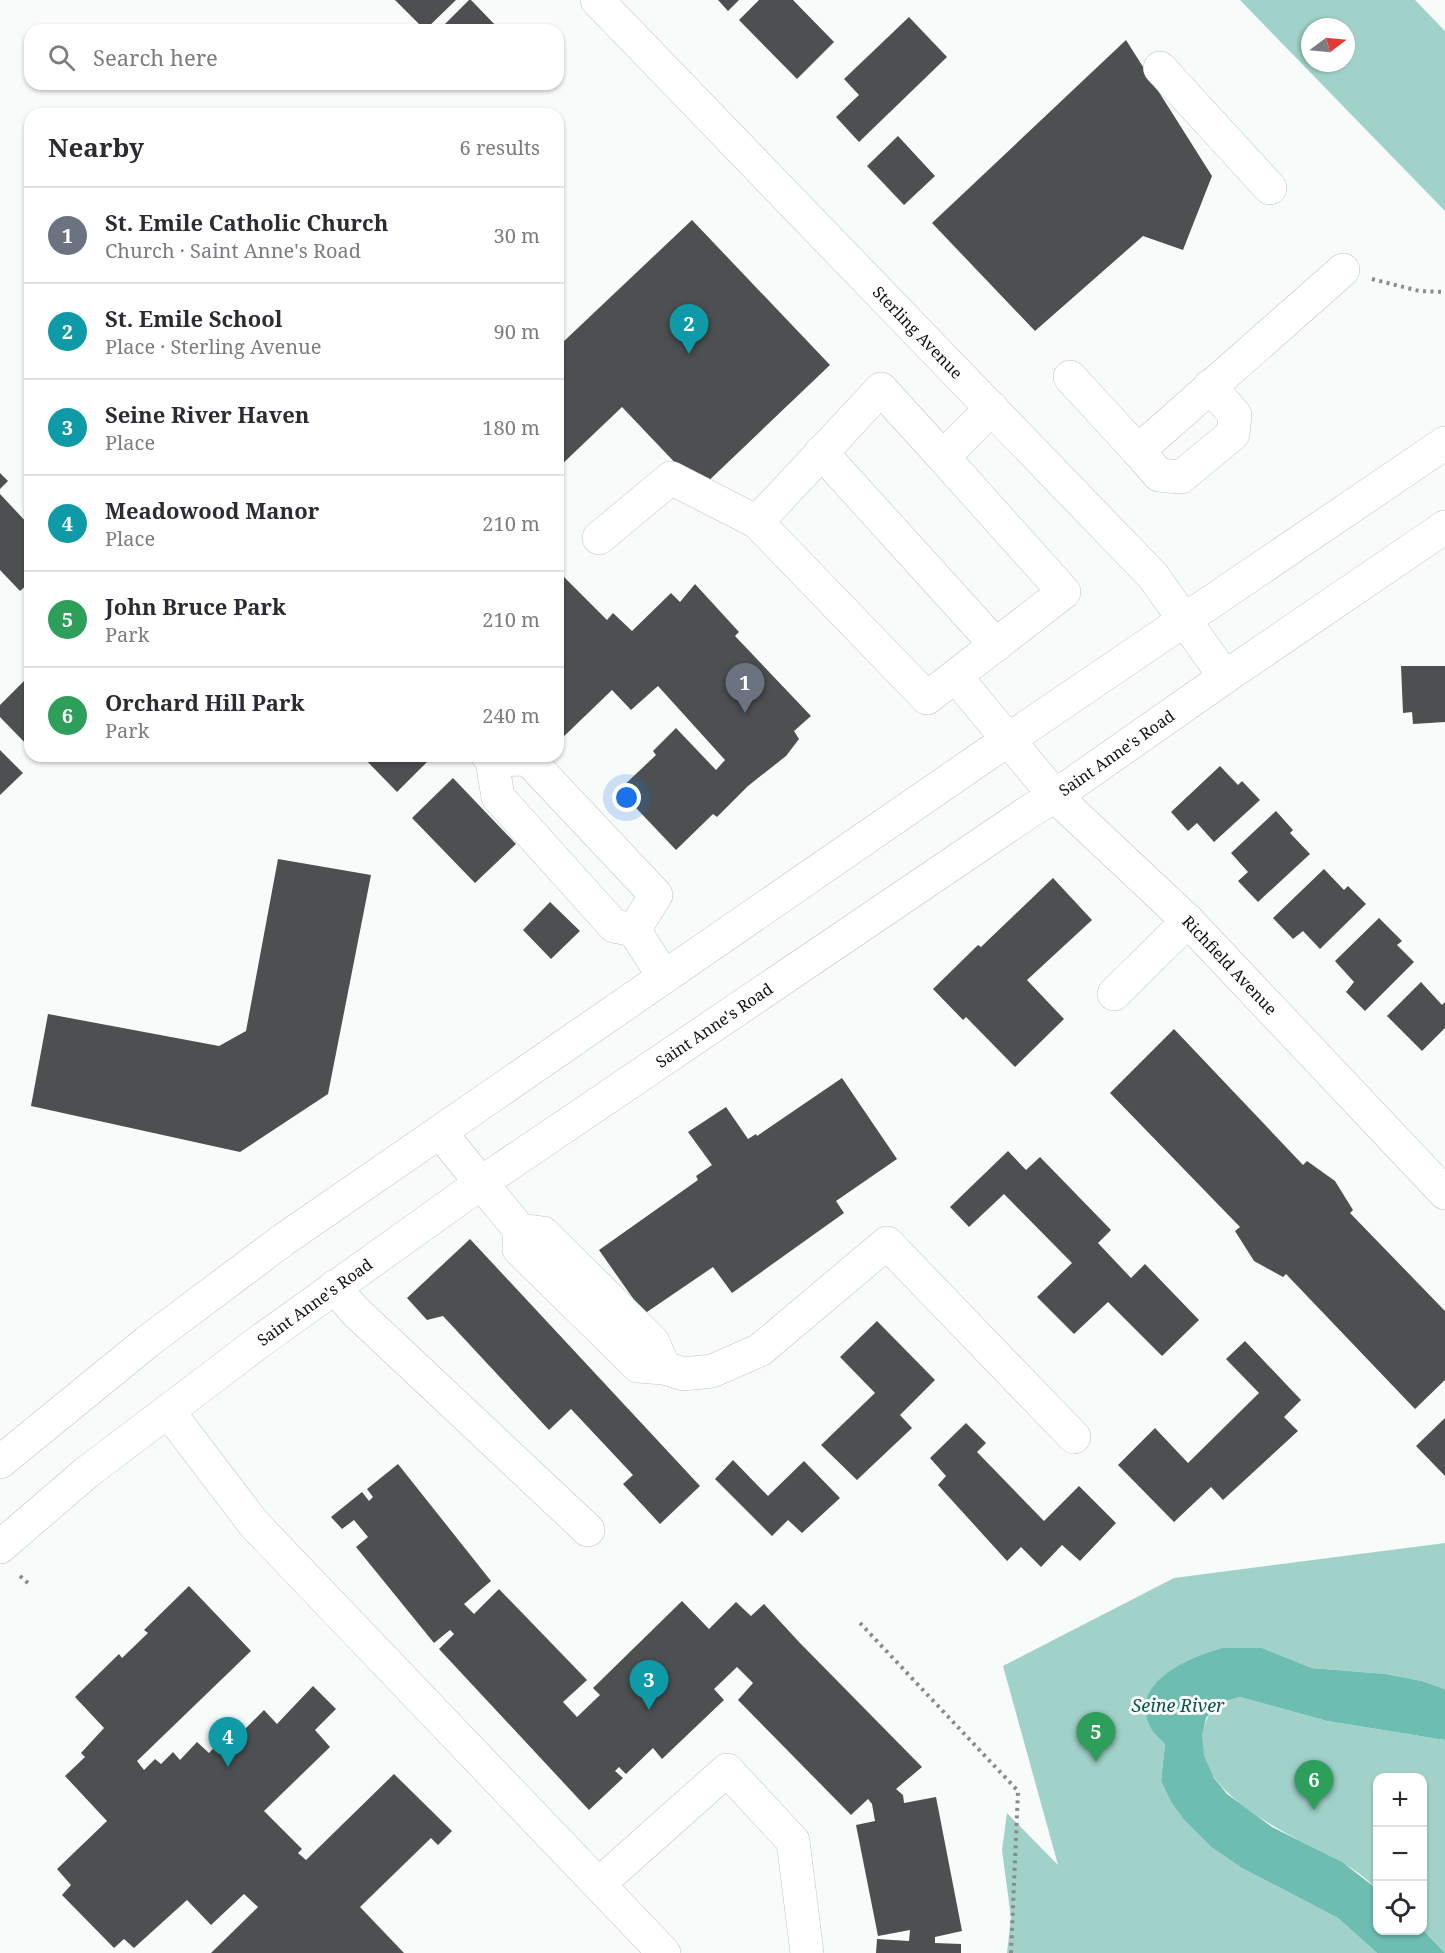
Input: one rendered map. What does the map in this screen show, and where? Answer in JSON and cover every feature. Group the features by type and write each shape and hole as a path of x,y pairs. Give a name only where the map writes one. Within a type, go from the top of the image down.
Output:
{"main road":[{"name":"Sterling Avenue","path":"597,0 1153,576 1225,677"},
{"path":"1160,68 1270,188"},
{"path":"1138,451 1343,270"},
{"path":"1070,377 1159,475 1181,477 1233,434 1235,415 1210,386"},
{"path":"599,538 671,478 758,522 927,698 1064,592 881,389 758,522"},
{"path":"943,457 992,408"},
{"path":"0,1462 147,1342 283,1240 1445,443"},
{"path":"821,452 996,645"},
{"name":"Saint Anne's Road","path":"0,1547 86,1473 334,1287 481,1183 1055,796 1445,527"},
{"name":"Richfield Avenue","path":"957,677 1055,796 1188,921 1445,1193"},
{"path":"491,762 498,797 614,926 634,930 664,977"},
{"path":"531,762 656,895 634,930"},
{"path":"1114,994 1188,921"},
{"path":"440,1132 520,1230 543,1233 653,1342 664,1368 684,1374 712,1371 760,1350 888,1243 1074,1437"},
{"path":"334,1287 356,1311 588,1530"},
{"path":"168,1411 254,1524 664,1953"},
{"path":"599,1884 727,1770 793,1841 807,1953"}],"path":[{"path":"1343,270 1419,291 1445,292"},
{"path":"20,1576 28,1583"},
{"path":"860,1623 1018,1791 1011,1953"}],"shaded area":[{"path":"1240,0 1415,0 1445,31 1445,211 1310,72 1355,72 1355,18 1301,18 1301,63"},
{"path":"1445,1543 1445,1689 1422,1681 1386,1674 1312,1668 1262,1648 1152,1729 1165,1744 1161,1781 1171,1802 1184,1820 1211,1847 1242,1868 1338,1918 1377,1953 1007,1953 1011,1917 1002,1850 1007,1813 1058,1865 1003,1666 1174,1578"},
{"path":"1240,1697 1327,1721 1445,1740 1445,1953 1427,1934 1427,1773 1373,1773 1373,1885 1351,1868 1274,1827 1250,1811 1229,1794 1212,1775 1203,1754 1203,1731 1208,1716 1226,1701"}],"water":[{"name":"Seine River","path":"1223,1648 1262,1648 1312,1668 1386,1674 1422,1681 1445,1689 1445,1740 1327,1721 1240,1697 1219,1703 1206,1718 1202,1736 1204,1756 1214,1778 1227,1794 1272,1827 1342,1862 1373,1886 1373,1935 1427,1934 1445,1953 1377,1953 1338,1918 1242,1868 1211,1847 1184,1820 1171,1802 1161,1781 1165,1744 1152,1730 1146,1714 1147,1699 1154,1686 1165,1675 1178,1666"}],"building":[{"path":"395,0 456,0 431,24 419,24"},
{"path":"471,0 494,24 445,24"},
{"path":"718,0 739,0 728,11"},
{"path":"759,0 793,0 834,42 797,79 739,20"},
{"path":"909,17 947,57 859,142 836,117 859,95 844,79"},
{"path":"1126,40 1212,176 1183,250 1143,236 1035,331 932,223"},
{"path":"898,136 935,176 904,205 867,166"},
{"path":"692,220 830,365 700,489 622,407 564,462 564,341"},
{"path":"0,473 8,481 0,489"},
{"path":"0,494 24,520 24,587 20,591 0,570"},
{"path":"564,577 607,620 613,613 632,631 671,593 680,602 695,584 739,632 735,636 811,716 794,731 799,739 786,756 748,786 717,817 713,814 676,850 619,790 656,755 653,751 676,728 716,770 725,760 658,686 631,710 612,690 564,736"},
{"path":"1401,666 1445,666 1445,722 1413,724 1412,712 1403,713"},
{"path":"24,681 24,742 0,717 0,705"},
{"path":"0,750 23,773 0,795"},
{"path":"368,762 427,762 397,792"},
{"path":"1220,766 1238,785 1242,781 1260,800 1214,842 1197,823 1188,831 1171,812"},
{"path":"453,778 516,844 475,883 412,818"},
{"path":"1276,811 1293,830 1290,833 1310,854 1258,902 1238,881 1248,872 1231,853"},
{"path":"278,859 371,875 328,1094 240,1152 31,1106 48,1014 219,1046 246,1031"},
{"path":"1324,869 1344,890 1348,886 1366,904 1320,949 1303,931 1293,939 1273,918"},
{"path":"1053,878 1092,920 1027,980 1064,1019 1015,1067 966,1017 963,1020 933,989"},
{"path":"550,902 580,931 551,959 523,930"},
{"path":"1379,918 1402,941 1397,945 1414,962 1365,1011 1346,992 1354,982 1335,961"},
{"path":"1421,982 1442,1005 1445,1002 1445,1028 1422,1051 1387,1016"},
{"path":"1174,1029 1303,1165 1307,1161 1335,1181 1353,1210 1350,1213 1445,1311 1445,1380 1415,1409 1286,1274 1283,1277 1254,1261 1235,1231 1240,1227 1110,1093"},
{"path":"842,1078 897,1159 836,1201 844,1213 732,1293 713,1267 644,1314 599,1250 698,1180 696,1176 712,1165 688,1132 726,1107 748,1139 756,1134 757,1136"},
{"path":"1008,1151 1026,1170 1040,1157 1111,1230 1098,1243 1131,1278 1145,1264 1199,1320 1162,1356 1108,1302 1074,1334 1037,1297 1072,1263 1004,1194 969,1227 950,1207"},
{"path":"470,1239 700,1486 660,1524 623,1484 633,1475 571,1409 549,1430 443,1316 427,1320 407,1298"},
{"path":"877,1321 935,1380 900,1415 912,1428 857,1480 821,1445 875,1393 840,1357"},
{"path":"1245,1341 1301,1400 1284,1417 1298,1431 1223,1500 1211,1487 1174,1522 1118,1465 1155,1428 1188,1463 1259,1393 1226,1359"},
{"path":"1445,1418 1445,1476 1416,1446"},
{"path":"966,1423 986,1443 977,1452 1044,1521 1079,1486 1116,1523 1080,1561 1062,1545 1041,1567 1021,1547 1007,1561 938,1485 946,1476 930,1458"},
{"path":"733,1460 768,1496 804,1461 840,1498 802,1533 788,1520 772,1536 715,1479"},
{"path":"398,1464 491,1581 464,1604 474,1614 499,1589 587,1680 563,1702 577,1717 600,1695 593,1688 682,1601 709,1629 736,1602 751,1616 764,1604 922,1767 896,1789 903,1795 904,1803 936,1797 962,1931 935,1937 935,1943 961,1944 961,1953 876,1953 877,1939 909,1941 910,1930 878,1936 856,1825 875,1821 872,1804 868,1799 851,1815 738,1700 753,1683 737,1667 714,1689 724,1700 662,1759 653,1748 626,1774 619,1767 615,1771 623,1778 589,1810 439,1649 454,1634 450,1630 434,1643 356,1547 368,1537 354,1520 342,1529 331,1517 362,1492 369,1501 373,1497 367,1489"},
{"path":"189,1586 251,1651 137,1761 144,1770 155,1759 161,1764 173,1752 180,1760 197,1742 209,1753 229,1732 235,1739 264,1710 277,1724 313,1686 336,1709 315,1730 330,1747 264,1811 302,1849 298,1853 306,1860 394,1774 452,1831 438,1845 431,1838 360,1907 404,1953 211,1953 258,1907 244,1894 211,1925 187,1900 134,1948 124,1939 114,1948 62,1895 71,1885 57,1869 107,1821 65,1776 85,1757 81,1753 104,1728 75,1697 119,1654 122,1658 148,1633 144,1630"}],"place":[{"name":"St. Emile School","path":"689,354"},
{"name":"St. Emile Catholic Church","path":"745,713"},
{"name":"Seine River Haven","path":"649,1710"},
{"name":"John Bruce Park","path":"1096,1762"},
{"name":"Meadowood Manor","path":"228,1767"},
{"name":"Orchard Hill Park","path":"1314,1810"}]}
